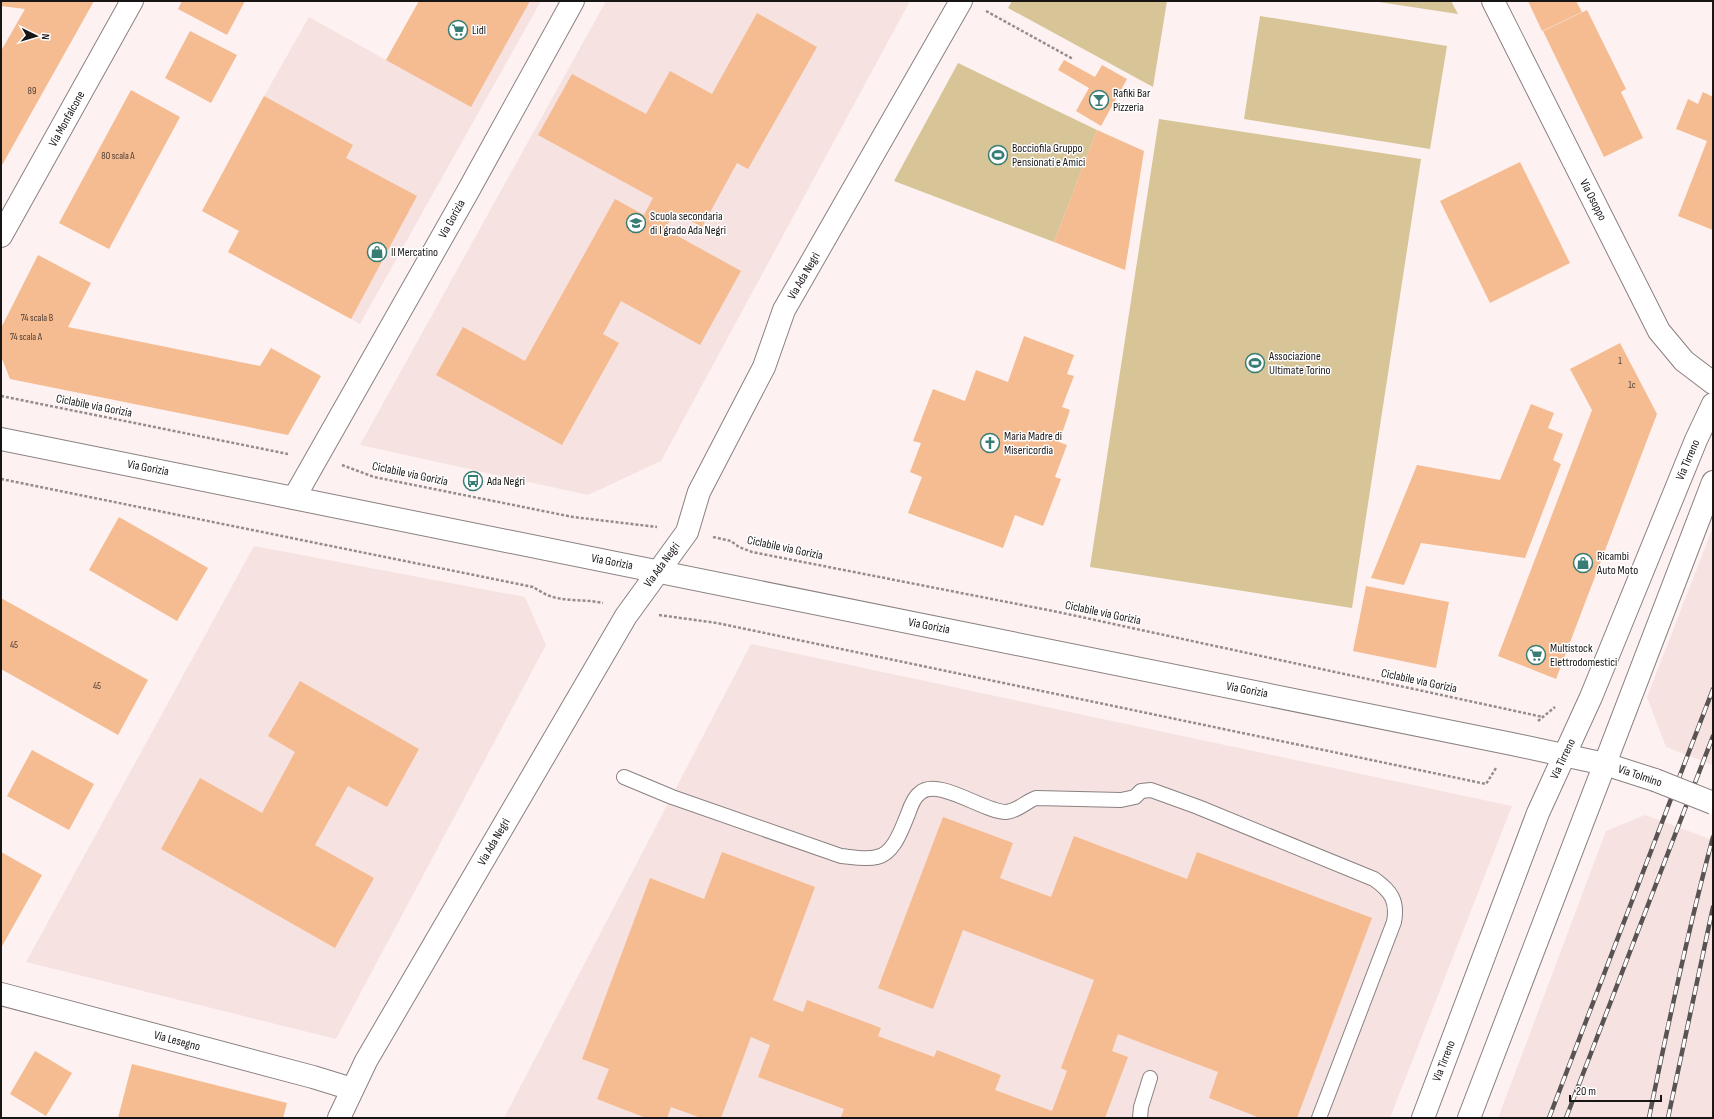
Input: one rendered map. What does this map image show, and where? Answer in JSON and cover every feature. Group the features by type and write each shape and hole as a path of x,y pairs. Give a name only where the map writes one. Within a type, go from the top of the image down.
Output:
{"street":[{"name":"Via Monfalcone","path":"1,236 132,1"},
{"name":"Via Gorizia","path":"294,498 573,1"},
{"name":"Via Ada Negri","path":"339,1118 366,1061 631,610 687,532 699,492 764,367 784,310 961,1"},
{"name":"Via Osoppo","path":"1493,1 1659,331 1684,361 1713,383"},
{"name":"Via Tirreno","path":"1422,1118 1538,813 1591,697 1696,440 1713,404"},
{"name":"Via Gorizia","path":"1,439 1512,744 1564,756"},
{"path":"1470,1118 1713,482"},
{"name":"Via Tolmino","path":"1564,756 1605,764 1655,780 1713,802"},
{"name":"Via Lesegno","path":"3,998 313,1077 352,1089"}],"lane":[{"path":"624,777 672,797 833,854 857,858 877,857 886,854 896,839 911,806 920,792 933,788 949,791 973,802 1004,812 1015,811 1028,801 1036,798 1121,800 1135,797 1142,791 1151,790 1374,879 1389,891 1396,915 1319,1118"},
{"path":"1140,1114 1150,1078"}],"path":[{"path":"982,9 1073,59"},
{"name":"Ciclabile via Gorizia","path":"1,396 340,464 374,477 573,516 671,528 731,541 739,547 752,552 1058,612 1543,717"},
{"path":"1,479 533,587 548,596 564,600 593,601 668,617 717,624 1486,784 1512,744"}],"shaded area":[{"path":"419,1 541,1 360,324 228,252 239,231 202,211 264,96 309,17 386,60"},
{"name":"Scuola secondaria di I grado Ada Negri","path":"606,1 910,1 661,461 588,495 360,445"},
{"path":"1012,1 1167,1 1153,87 1008,8"},
{"path":"1372,1 1451,1 1458,14"},
{"path":"1260,16 1447,46 1430,149 1244,119"},
{"name":"Bocciofila Gruppo Pensionati e Amici","path":"958,63 1097,130 1054,242 894,181"},
{"name":"Associazione Ultimate Torino","path":"1159,119 1421,159 1352,608 1090,567"},
{"path":"1713,527 1713,765 1666,747 1647,697"},
{"path":"254,546 525,597 546,645 336,1039 26,962"},
{"path":"751,644 1512,806 1390,1118 504,1118"},
{"path":"1645,815 1713,840 1713,1118 1498,1118 1606,831"}],"building":[{"path":"1,1 94,1 1,167 1,51 25,9 1,6"},
{"path":"182,1 245,1 227,35 178,9"},
{"name":"Lidl","path":"419,1 530,1 471,107 386,60"},
{"path":"1528,1 1576,1 1582,12 1542,31"},
{"path":"1587,10 1626,89 1621,92 1643,138 1604,157 1543,31"},
{"path":"757,13 817,47 748,169 737,163 702,227 675,212 665,229 741,271 700,345 621,301 603,334 619,343 562,445 436,375 463,327 525,361 615,199 644,215 653,198 538,135 572,74 646,114 670,71 712,94"},
{"path":"190,31 237,55 211,103 165,78"},
{"name":"Rafiki Bar Pizzeria","path":"1064,60 1095,77 1102,65 1127,79 1101,126 1076,111 1089,88 1058,70"},
{"path":"131,90 180,117 109,249 59,223"},
{"path":"1703,92 1713,97 1713,230 1678,216 1707,141 1676,129 1688,99 1698,104"},
{"path":"264,96 353,145 346,158 417,196 351,319 228,252 239,231 202,211"},
{"path":"1097,130 1144,151 1125,270 1054,242"},
{"path":"1520,162 1570,263 1490,303 1440,201"},
{"path":"38,255 91,283 68,327 260,366 271,348 321,376 288,435 10,379 1,356 1,328"},
{"name":"Maria Madre di Misericordia","path":"1024,336 1074,355 1067,374 1074,376 1062,407 1070,410 1059,442 1067,445 1055,477 1061,479 1043,526 1015,515 1003,548 908,513 922,477 910,472 921,443 913,441 933,389 965,401 976,370 1008,382"},
{"path":"1620,343 1657,414 1556,679 1498,656 1592,410 1570,369"},
{"path":"1531,404 1554,413 1548,428 1563,434 1553,460 1561,464 1525,558 1421,543 1404,585 1371,578 1417,465 1500,480"},
{"path":"119,517 208,568 177,621 89,570"},
{"path":"1366,586 1449,602 1436,668 1353,651"},
{"path":"1,598 148,680 118,735 1,669"},
{"path":"300,681 419,749 387,807 348,786 315,845 374,878 335,948 161,849 200,778 262,813 295,752 268,736"},
{"path":"32,750 94,784 69,830 7,796"},
{"path":"943,817 1013,843 1000,878 1051,897 1074,836 1187,879 1197,852 1372,918 1297,1118 1260,1118 1209,1098 1218,1072 1118,1034 1112,1051 1128,1057 1105,1118 843,1118 841,1117 844,1109 758,1077 770,1045 751,1037 721,1118 701,1118 671,1107 667,1118 646,1118 597,1099 609,1069 582,1059 650,878 704,899 722,852 815,887 773,1000 803,1012 807,1000 881,1028 878,1036 934,1057 937,1050 1001,1075 995,1090 1052,1111 1067,1071 1061,1068 1094,980 963,930 933,1009 878,988"},
{"path":"1,852 42,875 1,948"},
{"path":"35,1051 72,1073 46,1116 10,1094"},
{"path":"132,1064 287,1103 283,1118 118,1118"}],"railway":[{"path":"1549,1118 1713,689"},
{"path":"1566,1118 1713,736"},
{"path":"1649,1118 1679,977 1713,837"},
{"path":"1668,1118 1713,907"}],"place":[{"name":"Lidl","path":"458,30"},
{"name":"Rafiki Bar Pizzeria","path":"1099,100"},
{"name":"Bocciofila Gruppo Pensionati e Amici","path":"998,155"},
{"name":"Scuola secondaria di I grado Ada Negri","path":"636,223"},
{"name":"Il Mercatino","path":"377,252"},
{"name":"Associazione Ultimate Torino","path":"1255,363"},
{"name":"Maria Madre di Misericordia","path":"990,443"},
{"name":"Ada Negri","path":"473,481"},
{"name":"Ricambi Auto Moto","path":"1583,563"},
{"name":"Multistock Elettrodomestici","path":"1536,655"}]}
